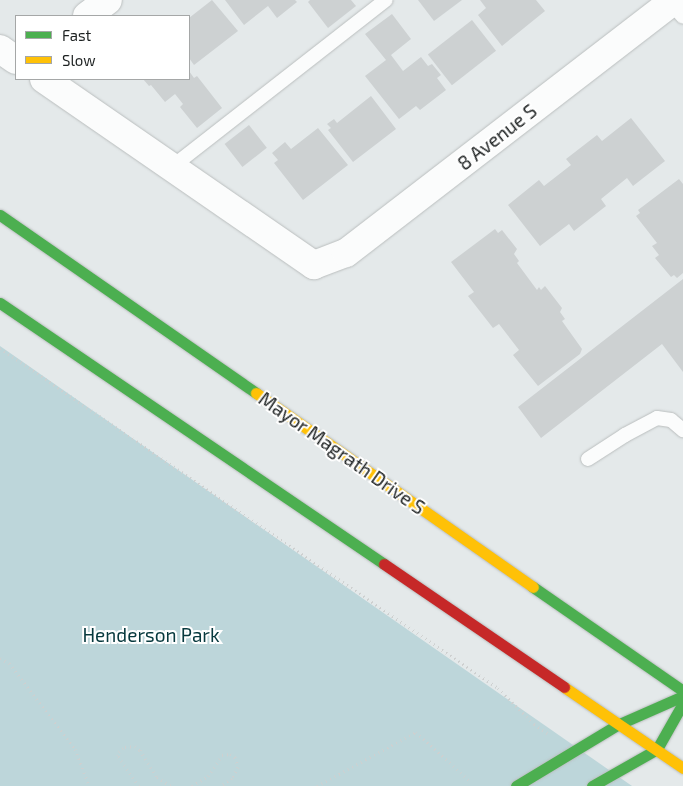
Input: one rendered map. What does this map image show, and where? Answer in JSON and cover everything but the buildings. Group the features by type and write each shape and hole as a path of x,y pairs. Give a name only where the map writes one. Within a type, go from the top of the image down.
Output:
{"main road":[{"name":"Mayor Magrath Drive S","path":"0,215 683,691"},
{"path":"0,303 683,768"},
{"path":"516,786 617,724 683,696"},
{"path":"592,786 657,749 683,703"}],"street":[{"path":"88,15 108,0"},
{"name":"8 Avenue S","path":"172,167 314,265 346,254 676,7"},
{"path":"0,49 15,59"},
{"path":"45,80 172,167"}],"lane":[{"path":"172,167 386,0"},
{"path":"588,459 625,435 657,418 671,420 683,430"}],"path":[{"path":"0,348 498,688 534,724 572,751"},
{"path":"0,658 9,663 75,749 90,786"},
{"path":"317,786 416,732 470,781"},
{"path":"139,786 118,756 118,752 125,747 135,746 140,750 157,778 171,786"},
{"path":"192,786 208,776 222,755 230,754 237,761 238,767 232,778 220,786"}],"green space":[{"name":"Henderson Park","path":"0,346 632,786 0,786"}],"traffic: fast":[{"path":"0,215 256,393"},
{"path":"0,303 384,564"},
{"path":"533,587 683,691"},
{"path":"516,786 617,725 683,696"},
{"path":"592,786 657,749 683,703"}],"traffic: slow":[{"path":"256,393 533,587"},
{"path":"564,687 683,768"}],"traffic: jam":[{"path":"384,564 564,687"}]}
